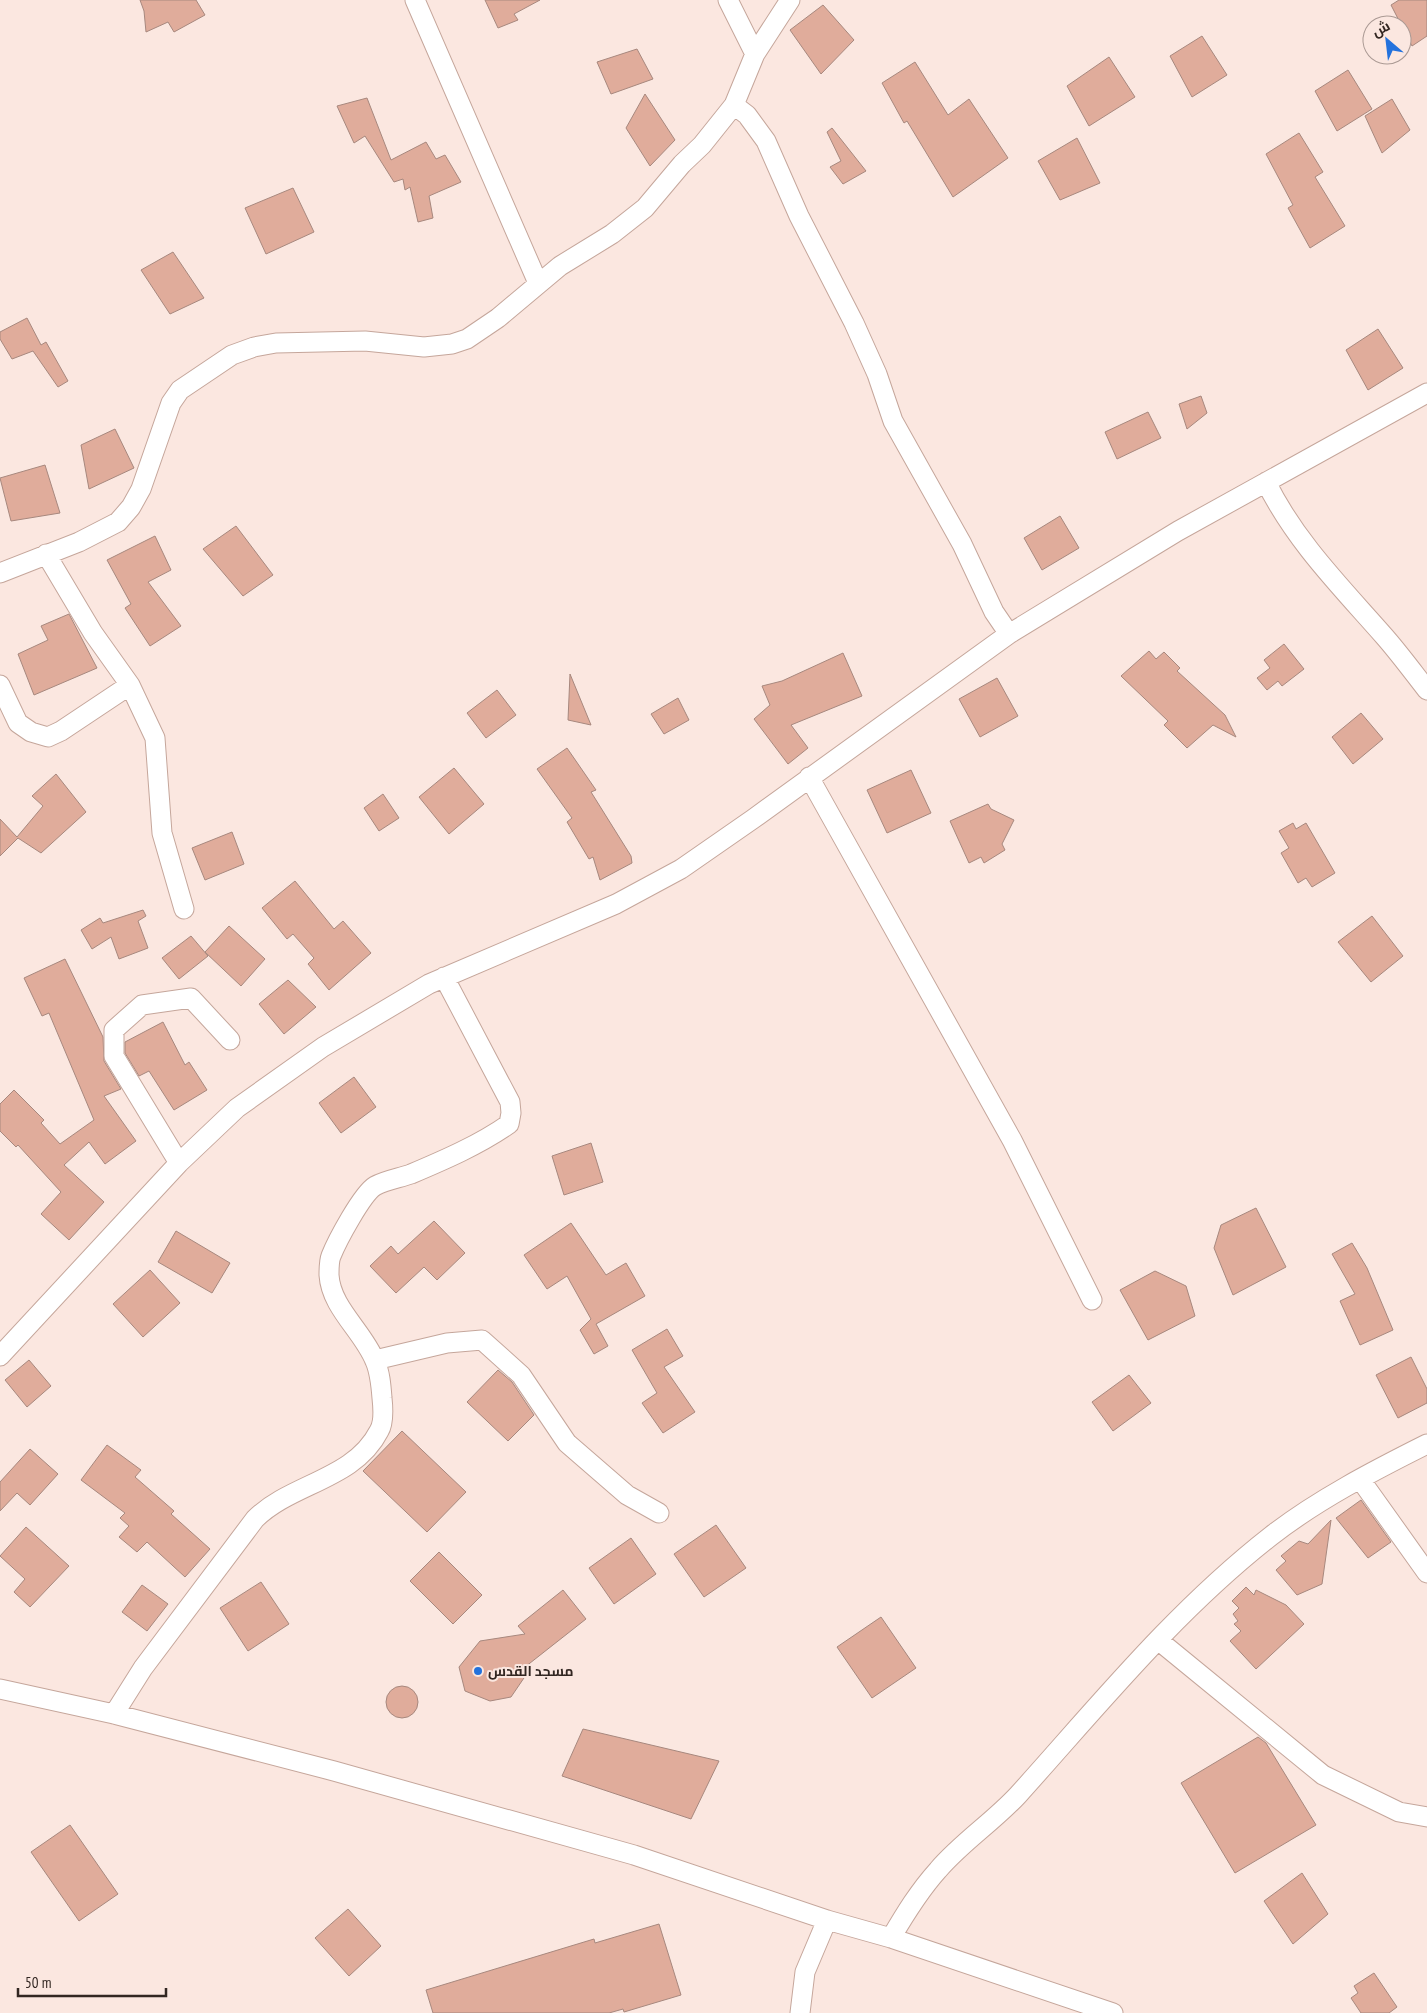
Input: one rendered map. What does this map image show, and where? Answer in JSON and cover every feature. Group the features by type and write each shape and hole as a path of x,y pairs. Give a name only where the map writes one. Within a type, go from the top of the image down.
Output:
{"street":[{"path":"415,0 538,283"},
{"path":"728,0 755,54"},
{"path":"0,573 79,542 118,522 131,507 141,489 170,403 185,386 232,355 254,347 276,343 365,341 424,347 452,344 467,338 498,318 538,283 631,220 702,145 734,105 755,54 790,0"},
{"path":"734,105 747,115 766,141 799,216 858,330 877,374 893,420 962,544 994,612 1009,634"},
{"path":"0,1356 179,1163 237,1108 323,1047 429,984 616,904 672,873 753,819 1009,634 1178,530 1427,393"},
{"path":"1266,482 1298,537 1386,638 1427,690"},
{"path":"46,554 93,633 130,685 155,738 162,833 184,909"},
{"path":"0,685 18,723 31,732 48,736 61,731 130,685"},
{"path":"809,777 1012,1140 1092,1300"},
{"path":"114,1714 143,1668 255,1519 266,1508 279,1500 316,1484 346,1466 365,1451 380,1430 383,1406 381,1379 375,1360 334,1294 329,1275 330,1257 358,1206 375,1186 437,1162 498,1132 509,1124 511,1112 510,1102 444,977"},
{"path":"179,1163 114,1056 114,1030 142,1005 191,998 230,1040"},
{"path":"375,1360 447,1343 482,1340 521,1375 567,1443 627,1496 659,1513"},
{"path":"891,1938 915,1897 938,1869 1016,1797 1132,1665 1215,1583 1272,1535 1360,1479 1427,1444"},
{"path":"1360,1479 1427,1573"},
{"path":"1158,1640 1322,1775 1399,1812 1427,1817"},
{"path":"0,1689 114,1714 334,1771 634,1856 827,1920 891,1938 1113,2013"},
{"path":"800,2013 805,1972 827,1920"}],"building":[{"path":"140,0 196,0 205,15 174,32 168,22 146,32 144,11"},
{"path":"485,0 540,0 514,14 518,20 498,28"},
{"path":"1399,0 1427,0 1427,36 1412,46 1412,15 1396,15 1391,5"},
{"path":"823,5 854,40 821,74 790,30"},
{"path":"1202,36 1227,75 1192,97 1170,56"},
{"path":"637,49 653,79 611,94 597,62"},
{"path":"1109,57 1135,97 1089,126 1067,86"},
{"path":"915,62 948,115 969,99 1008,158 953,197 907,121 904,123 882,83"},
{"path":"1348,70 1372,109 1337,131 1315,91"},
{"path":"645,94 675,140 650,166 626,128"},
{"path":"367,98 391,160 426,142 436,159 445,155 461,182 429,196 433,218 418,222 410,187 405,190 403,179 394,182 365,136 354,143 337,106"},
{"path":"1392,99 1410,130 1382,153 1365,116"},
{"path":"832,128 866,171 843,184 830,167 841,161 827,132"},
{"path":"1299,133 1323,172 1315,177 1345,226 1310,248 1288,208 1293,205 1266,154"},
{"path":"1077,138 1100,183 1060,200 1038,161"},
{"path":"293,188 314,232 266,254 245,208"},
{"path":"173,252 204,298 170,314 141,270"},
{"path":"27,318 41,345 46,342 68,381 58,387 33,351 12,359 0,339 0,332"},
{"path":"1378,329 1403,368 1368,390 1346,350"},
{"path":"1201,396 1207,413 1187,429 1179,404"},
{"path":"1148,412 1161,438 1117,459 1105,432"},
{"path":"115,429 134,468 89,489 81,445"},
{"path":"45,465 60,513 11,521 0,478"},
{"path":"1060,516 1079,548 1042,570 1024,538"},
{"path":"236,526 273,575 243,596 203,549"},
{"path":"155,536 171,570 148,582 181,626 150,646 125,608 131,604 107,560"},
{"path":"69,614 97,668 34,695 18,654 48,640 41,626"},
{"path":"1284,644 1304,669 1282,686 1278,681 1267,690 1257,678 1270,668 1264,660"},
{"path":"1149,651 1156,659 1164,652 1180,668 1177,671 1225,715 1236,737 1213,725 1187,748 1164,725 1168,721 1121,676"},
{"path":"843,653 862,696 791,725 808,748 788,764 754,719 770,705 762,686 782,681"},
{"path":"570,674 591,725 568,720"},
{"path":"997,678 1018,716 980,737 959,699"},
{"path":"497,690 516,715 486,738 467,713"},
{"path":"678,698 689,720 664,734 651,714"},
{"path":"1361,713 1383,739 1353,764 1332,737"},
{"path":"567,748 596,790 591,792 631,856 632,863 600,880 593,857 589,859 567,822 572,818 537,769"},
{"path":"454,768 484,804 449,834 419,797"},
{"path":"911,770 931,813 887,833 867,790"},
{"path":"56,774 86,812 41,853 18,838 0,856 0,819 17,837 43,806 32,796"},
{"path":"383,794 399,818 379,831 364,808"},
{"path":"988,804 991,809 1014,820 1002,844 1005,850 984,863 981,857 969,863 950,821"},
{"path":"1293,823 1296,829 1306,823 1335,873 1312,887 1306,878 1298,883 1281,853 1289,848 1279,831"},
{"path":"232,832 244,864 205,880 192,848"},
{"path":"295,881 334,929 343,921 371,953 329,990 308,964 314,958 293,934 287,939 262,908"},
{"path":"143,910 146,916 138,921 148,948 119,959 111,937 92,949 81,930 100,918 103,923"},
{"path":"1372,916 1403,956 1371,982 1338,942"},
{"path":"229,926 265,959 241,986 205,952"},
{"path":"191,936 208,956 179,979 162,958"},
{"path":"65,959 103,1037 104,1061 121,1089 104,1096 136,1141 105,1164 89,1142 64,1165 104,1202 69,1240 41,1214 61,1192 18,1145 16,1147 0,1131 0,1104 14,1090 44,1120 41,1123 60,1144 94,1120 49,1013 42,1016 24,978"},
{"path":"288,980 316,1007 284,1034 259,1004"},
{"path":"163,1022 185,1065 189,1062 207,1090 174,1110 149,1071 139,1076 125,1053 125,1042"},
{"path":"354,1077 376,1107 341,1133 319,1103"},
{"path":"591,1143 603,1182 564,1195 552,1156"},
{"path":"1256,1208 1286,1267 1233,1295 1214,1248 1221,1225"},
{"path":"434,1221 465,1253 437,1280 424,1267 396,1293 370,1266 391,1246 398,1254"},
{"path":"571,1223 606,1275 626,1263 645,1296 596,1324 608,1346 594,1354 580,1330 591,1319 567,1276 547,1289 524,1255"},
{"path":"176,1231 230,1263 212,1293 158,1262"},
{"path":"1352,1243 1367,1268 1393,1330 1360,1345 1340,1301 1355,1294 1332,1254"},
{"path":"150,1270 180,1303 143,1337 113,1304"},
{"path":"1155,1271 1186,1286 1195,1316 1148,1340 1120,1290"},
{"path":"667,1329 683,1356 664,1367 695,1412 663,1433 642,1403 657,1393 632,1350"},
{"path":"1411,1357 1427,1389 1427,1403 1398,1418 1376,1375"},
{"path":"29,1360 51,1386 27,1407 5,1380"},
{"path":"498,1370 512,1382 534,1415 508,1441 467,1402"},
{"path":"1129,1375 1151,1403 1113,1431 1092,1402"},
{"path":"402,1431 466,1492 427,1532 363,1471"},
{"path":"107,1445 141,1470 135,1477 174,1511 171,1514 210,1549 185,1577 147,1542 137,1552 119,1537 129,1526 120,1518 125,1513 81,1480"},
{"path":"30,1449 58,1474 30,1505 17,1493 0,1511 0,1482"},
{"path":"1361,1500 1391,1542 1368,1558 1336,1518"},
{"path":"1331,1520 1322,1584 1297,1595 1276,1570 1286,1561 1281,1556 1299,1541 1308,1544"},
{"path":"716,1525 746,1568 704,1597 674,1554"},
{"path":"26,1527 69,1566 30,1607 14,1592 25,1579 0,1556"},
{"path":"631,1538 656,1574 614,1604 589,1568"},
{"path":"439,1552 482,1595 453,1624 410,1581"},
{"path":"261,1582 289,1624 248,1651 220,1608"},
{"path":"142,1585 168,1604 147,1631 122,1612"},
{"path":"1246,1587 1254,1595 1256,1590 1286,1605 1304,1624 1256,1669 1230,1641 1241,1631 1234,1624 1238,1621 1233,1614 1239,1608 1232,1601"},
{"path":"563,1590 586,1619 525,1667 526,1675 511,1697 490,1701 465,1691 459,1667 480,1641 525,1634 518,1626"},
{"path":"881,1617 916,1668 872,1698 837,1647"},
{"path":"402,1686 408,1687 413,1691 417,1696 417,1708 413,1713 408,1717 402,1718 396,1717 391,1713 387,1708 386,1702 387,1696 391,1691 396,1687"},
{"path":"583,1729 719,1761 691,1819 562,1776"},
{"path":"1258,1737 1266,1743 1316,1825 1235,1873 1181,1783"},
{"path":"70,1825 118,1894 79,1921 31,1852"},
{"path":"1302,1873 1328,1914 1293,1944 1264,1901"},
{"path":"348,1909 381,1946 349,1976 315,1938"},
{"path":"659,1924 681,1995 624,2012 623,2009 609,2013 433,2013 426,1990 594,1939 595,1943"},
{"path":"1374,1973 1397,2007 1389,2013 1361,2013 1351,1998 1358,1993 1354,1986"}],"place":[{"name":"مسجد القدس","path":"478,1671"}]}
